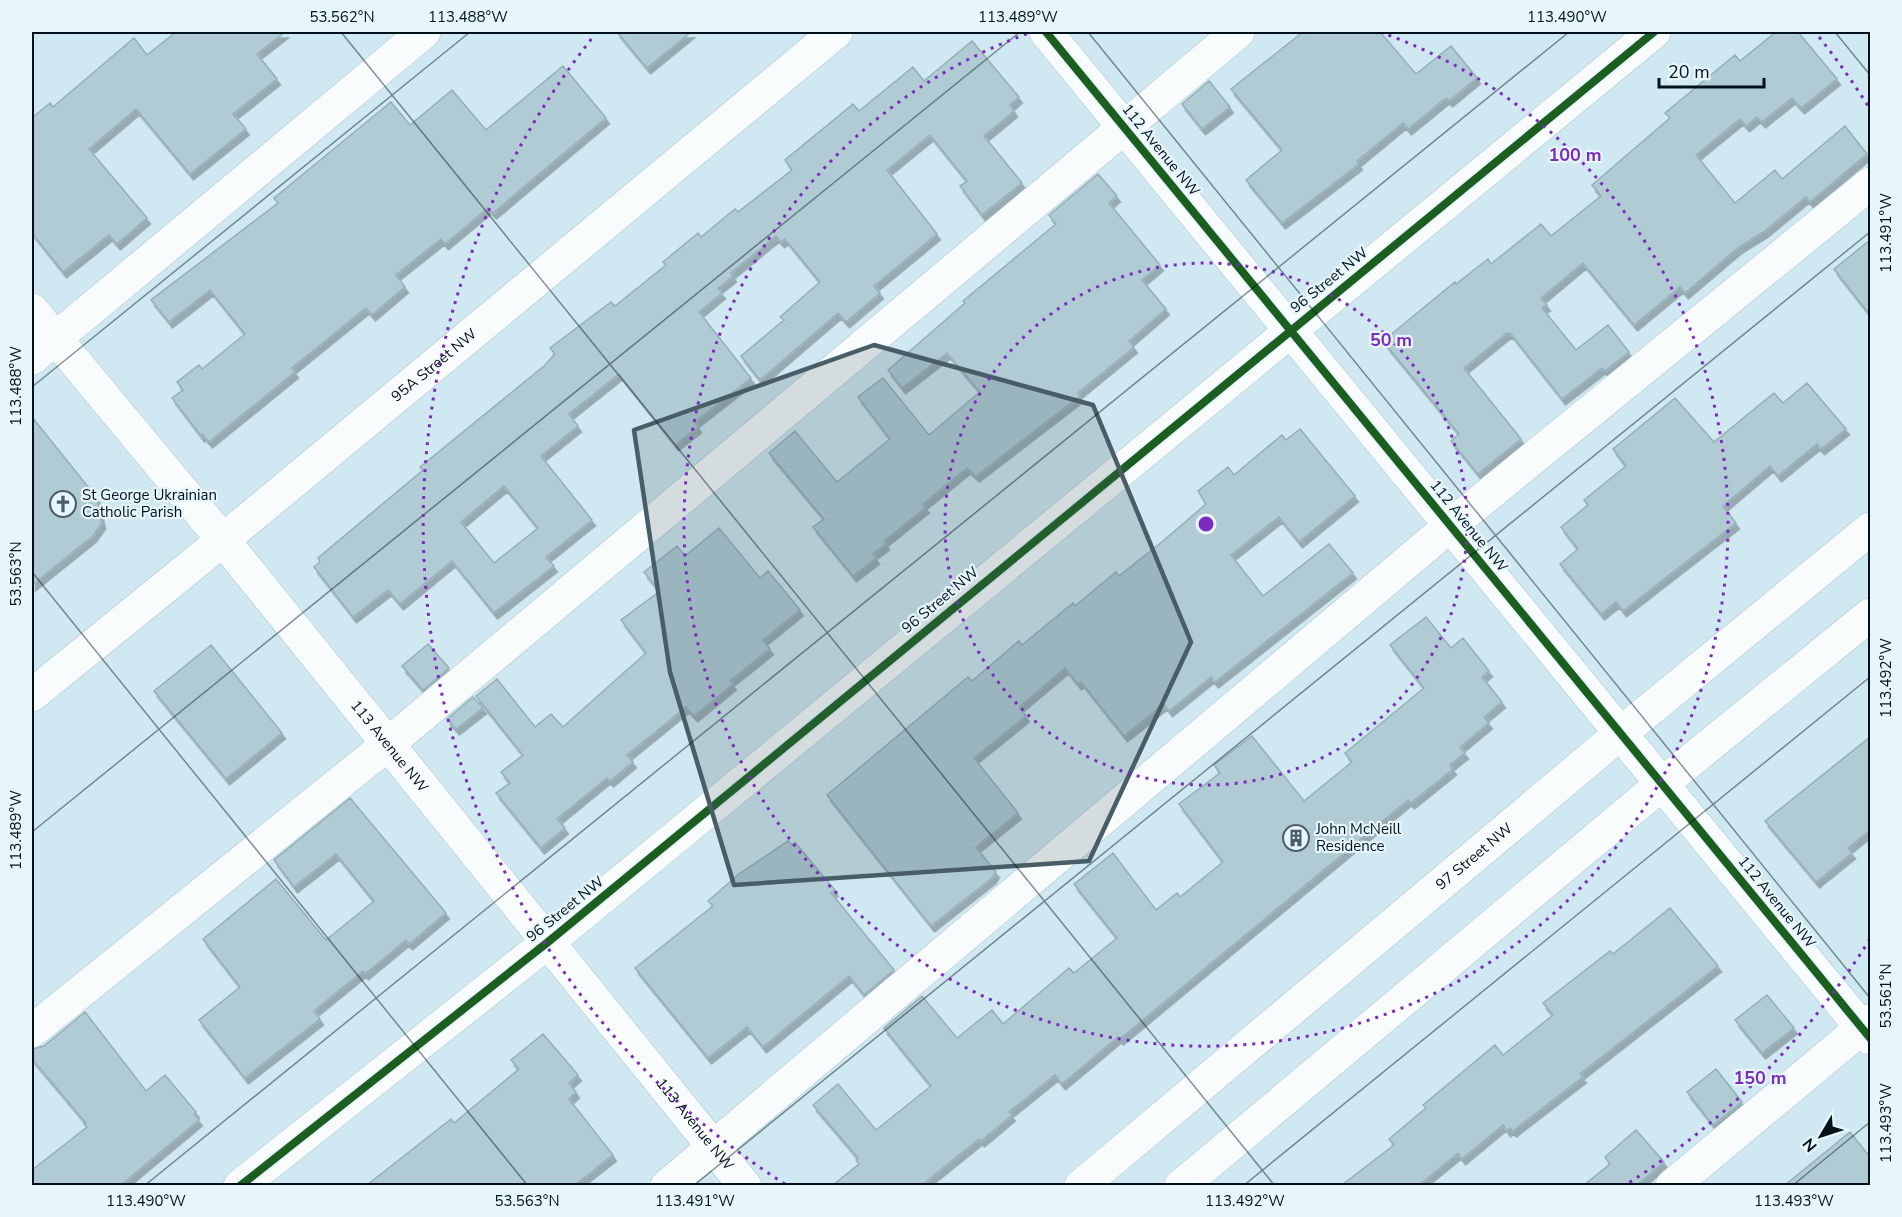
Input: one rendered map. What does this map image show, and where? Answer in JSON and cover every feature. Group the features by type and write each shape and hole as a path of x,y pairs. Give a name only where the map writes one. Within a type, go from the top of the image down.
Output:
{"street":[{"path":"44,349 424,32"},
{"name":"95A Street NW","path":"32,695 223,540 836,32"},
{"name":"112 Avenue NW","path":"1046,32 1621,733 1868,1029"},
{"path":"32,1031 388,744 1123,126 1239,32"},
{"name":"96 Street NW","path":"240,1185 548,942 1291,328 1654,32"},
{"path":"667,1185 714,1148 1450,525 1870,184"},
{"name":"113 Avenue NW","path":"32,310 44,349 223,540 745,1185"},
{"name":"97 Street NW","path":"1081,1185 1621,733 1870,529"},
{"path":"1181,1185 1663,783 1870,615"},
{"path":"1672,1185 1868,1029"}],"highlighted area":[{"path":"874,345 1093,405 1191,642 1089,861 734,885 670,672 634,430"}],"building":[{"path":"176,32 285,32 257,54 277,79 233,114 246,129 190,174 136,109 89,149 147,218 117,244 109,235 63,272 32,233 32,118 50,103 53,107 134,38 147,55"},
{"path":"617,32 691,32 647,68"},
{"path":"1303,32 1380,32 1416,74 1451,46 1477,78 1449,101 1446,98 1408,129 1403,123 1357,161 1359,164 1282,223 1246,180 1282,150 1231,89"},
{"path":"1776,32 1798,32 1837,79 1801,108 1792,98 1762,122 1757,117 1746,126 1740,119 1696,155 1735,203 1775,170 1782,179 1845,126 1867,154 1810,202 1806,197 1765,231 1739,247 1685,293 1680,287 1634,325 1583,263 1541,298 1547,305 1542,308 1576,350 1608,325 1629,352 1605,371 1602,368 1562,399 1511,334 1507,333 1464,368 1521,439 1478,474 1451,441 1459,434 1383,341 1455,282 1456,284 1488,259 1491,264 1541,224 1551,236 1601,196 1592,185 1670,118 1665,113 1735,55 1740,61"},
{"path":"972,41 1019,97 1010,105 1014,111 984,136 1022,183 982,215 960,186 967,181 930,135 887,170 937,234 874,286 880,293 846,322 838,313 760,380 741,356 784,320 780,317 820,282 785,239 781,242 776,236 731,273 733,276 718,288 722,293 699,312 751,378 695,422 698,427 675,445 619,374 569,414 578,426 541,456 592,520 546,557 554,566 494,613 452,561 400,604 388,590 353,617 314,567 320,562 318,558 423,470 420,467 544,366 555,354 550,348 611,302 615,306 666,265 663,262 698,233 701,237 735,209 738,212 792,170 785,160 853,104 859,111 913,67 924,81","holes":["504,486 538,528 494,563 461,522"]},
{"path":"563,66 606,118 493,213 488,208 445,244 441,239 396,275 405,287 372,315 366,308 292,368 295,372 209,442 202,434 201,436 172,398 183,390 177,382 199,365 202,369 245,334 210,290 169,322 151,300 278,203 274,198 391,102 410,125 452,90 486,130"},
{"path":"1209,81 1230,107 1202,129 1182,104"},
{"path":"1098,174 1117,196 1109,203 1160,265 1142,280 1166,309 1129,341 1134,347 1078,393 1080,396 976,476 967,468 923,504 926,507 884,541 886,544 873,554 876,558 853,576 813,527 824,519 769,453 795,431 837,482 890,439 858,397 883,378 929,435 980,392 947,353 902,388 888,370 965,303 963,301 1056,224 1049,215"},
{"path":"1870,240 1870,315 1834,269"},
{"path":"1807,383 1846,429 1821,449 1817,444 1778,476 1770,466 1723,506 1736,523 1623,611 1616,602 1601,614 1560,564 1578,549 1561,527 1588,505 1584,500 1626,466 1613,449 1675,398 1714,442 1774,393 1783,403"},
{"name":"St George Ukrainian Catholic Parish","path":"32,417 97,498 102,523 93,536 32,585"},
{"path":"1300,429 1355,496 1299,542 1279,517 1231,555 1263,596 1329,544 1353,573 1215,682 1211,677 1169,711 1164,704 1124,736 1081,682 1078,684 1065,668 1019,707 1026,716 974,758 1018,813 976,847 996,872 992,878 931,926 827,795 968,677 972,681 1019,641 1022,645 1073,603 1075,606 1116,572 1119,576 1163,541 1206,504 1198,491 1228,467 1234,475 1282,435 1286,440"},
{"path":"719,528 760,578 768,571 800,610 763,640 770,649 730,681 733,684 694,716 686,707 627,755 633,762 610,781 607,778 557,819 565,828 541,848 496,793 510,783 501,772 523,755 476,696 497,679 535,727 551,714 563,727 646,653 621,620 660,591 644,572 677,546 685,556"},
{"path":"1426,617 1451,648 1463,638 1489,671 1482,677 1502,702 1484,717 1489,723 1460,747 1465,753 1450,765 1453,769 1411,803 1408,800 1120,1039 1118,1037 1062,1084 1055,1075 1009,1112 1012,1115 981,1141 979,1139 922,1185 833,1185 859,1164 856,1160 858,1158 813,1105 838,1084 876,1130 931,1086 884,1028 922,996 957,1038 992,1010 1003,1024 1069,968 1074,973 1117,938 1074,884 1113,853 1156,910 1177,893 1180,897 1223,862 1179,804 1220,773 1214,765 1252,736 1304,801 1352,762 1345,753 1424,688 1390,645"},
{"path":"428,644 449,668 423,690 402,666"},
{"path":"211,645 282,733 226,779 154,691"},
{"path":"473,697 483,708 456,729 447,719"},
{"path":"1870,737 1870,830 1848,848 1852,853 1816,882 1765,821"},
{"path":"350,798 446,913 409,944 406,940 365,974 363,971 314,1011 320,1019 245,1078 199,1020 240,987 203,939 276,879 326,940 374,901 336,854 294,887 274,860"},
{"path":"788,841 792,845 795,842 835,890 831,893 894,970 864,995 849,976 763,1047 747,1027 708,1058 635,968 713,906 708,901 739,874"},
{"path":"1670,908 1718,966 1580,1074 1583,1077 1513,1131 1510,1128 1507,1131 1503,1125 1462,1159 1458,1153 1419,1185 1342,1185 1394,1145 1389,1139 1426,1108 1423,1105 1495,1045 1503,1055 1553,1015 1543,1003 1610,951 1613,954"},
{"path":"1767,995 1794,1028 1762,1053 1735,1020"},
{"path":"85,1012 146,1091 165,1075 196,1112 194,1114 199,1120 121,1185 32,1185 32,1170 87,1127 32,1059 32,1049 44,1046"},
{"path":"543,1034 578,1075 569,1083 576,1092 569,1099 613,1155 575,1185 367,1185 451,1119 454,1123 519,1069 511,1060"},
{"path":"1716,1069 1742,1102 1713,1125 1687,1092"},
{"path":"1636,1130 1664,1162 1637,1185 1584,1185 1610,1164 1605,1157"},
{"path":"1850,1132 1870,1157 1870,1185 1785,1185"}],"cycle path":[{"path":"1046,32 1870,1038"},
{"path":"240,1186 548,942 1654,32"}],"place":[{"name":"St George Ukrainian Catholic Parish","path":"63,504"},
{"name":"John McNeill Residence","path":"1296,838"}]}
